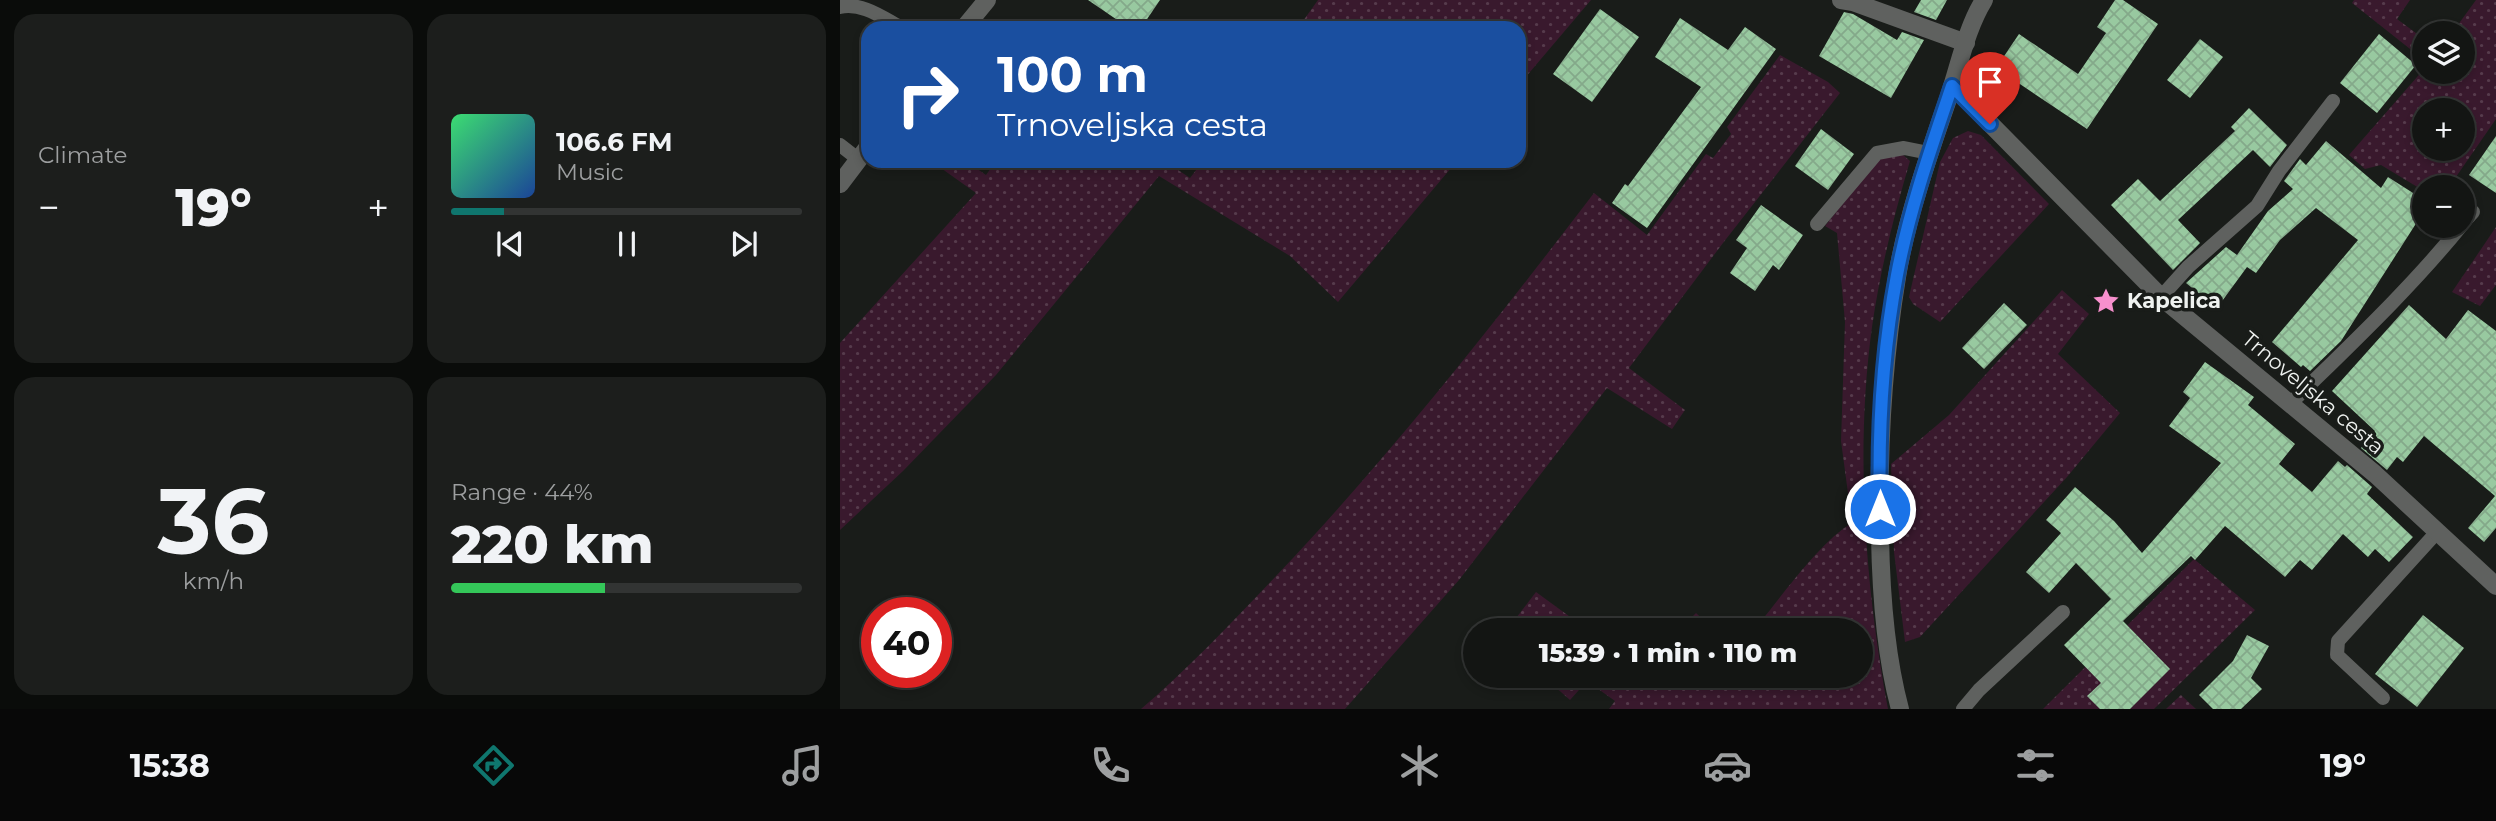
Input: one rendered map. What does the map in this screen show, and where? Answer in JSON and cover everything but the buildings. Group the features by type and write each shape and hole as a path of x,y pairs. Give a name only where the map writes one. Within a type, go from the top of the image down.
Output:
{"street":[{"path":"970,21 987,0"},
{"path":"1841,0 1966,43"},
{"path":"1900,709 1894,685 1881,581 1881,408 1897,275 1929,153 1966,43 1984,0"},
{"name":"Trnoveljska cesta","path":"1952,86 2161,297 2375,474 2496,585"},
{"path":"840,184 861,156"}],"lane":[{"path":"840,7 851,4 888,21"},
{"path":"2161,297 2188,267 2257,206 2279,171 2333,101"},
{"path":"840,145 861,152"},
{"path":"1817,223 1877,153 1904,148 1929,153"},
{"path":"2290,404 2427,268 2451,238"},
{"path":"2383,698 2337,655 2338,641 2437,532"},
{"path":"1963,709 1979,690 2063,612"}],"shaded area":[{"path":"1318,0 1591,0 1526,77 1526,21 1303,21"},
{"path":"2354,0 2410,0 2397,19 2412,30 2412,50 2352,3"},
{"path":"2476,0 2496,0 2496,119 2475,149 2475,98 2412,98 2412,161 2467,161 2457,175 2412,175 2412,184 2381,165 2365,169 2349,155 2412,83 2475,84 2475,21 2461,21"},
{"path":"1780,55 1828,82 1840,93 1629,368 1685,410 1672,429 1607,388 1459,580 1345,709 1141,709 1227,627 1360,484 1479,340 1594,193 1647,235 1706,154 1713,158 1731,134 1727,127"},
{"path":"1968,131 1981,135 2049,204 1940,322 1913,304 1909,297 1940,162 1953,138"},
{"path":"1902,154 1910,161 1888,243 1875,306 1864,421 1868,567 1888,709 1609,709 1615,701 1597,688 1873,688 1873,618 1764,618 1827,543 1852,523 1841,441 1845,322 1837,233 1825,226 1881,155"},
{"path":"941,168 976,168 986,175 991,168 1175,168 1190,178 1198,168 1451,168 1338,302 1290,256 1159,176 996,375 903,471 840,530 840,343 976,193"},
{"path":"2496,227 2496,285 2480,306 2452,292"},
{"path":"2062,290 2089,314 2058,354 2120,413 2067,477 1920,637 1905,642 1894,552 1891,464 1949,415"},
{"path":"2194,559 2255,610 2154,709 2043,709"},
{"path":"1536,592 1572,618 1516,618"},
{"path":"1556,688 1581,688 1570,700"},
{"path":"2181,695 2196,709 2166,709"}],"place":[{"name":"Kapelica","path":"2106,301"}],"route":[{"path":"1880,509 1881,408 1897,275 1929,153 1952,86 1990,124"}]}
